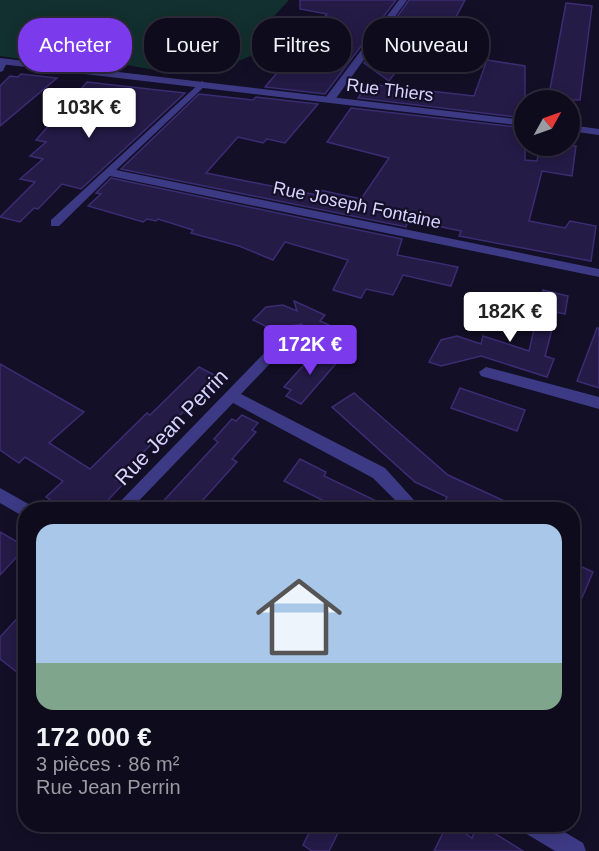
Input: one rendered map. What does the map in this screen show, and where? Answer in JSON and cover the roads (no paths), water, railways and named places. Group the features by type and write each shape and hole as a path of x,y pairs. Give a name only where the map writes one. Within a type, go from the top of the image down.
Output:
{"street":[{"path":"330,99 403,0"},
{"name":"Rue Thiers","path":"1,64 202,84 514,122"},
{"path":"55,223 202,84"},
{"path":"580,130 599,132"},
{"name":"Rue Joseph Fontaine","path":"108,172 599,273"},
{"name":"Rue Jean Perrin","path":"128,502 278,347"},
{"path":"486,372 599,404"},
{"path":"231,394 379,473 407,502"},
{"path":"0,495 18,506"},
{"path":"544,832 575,851"}]}
